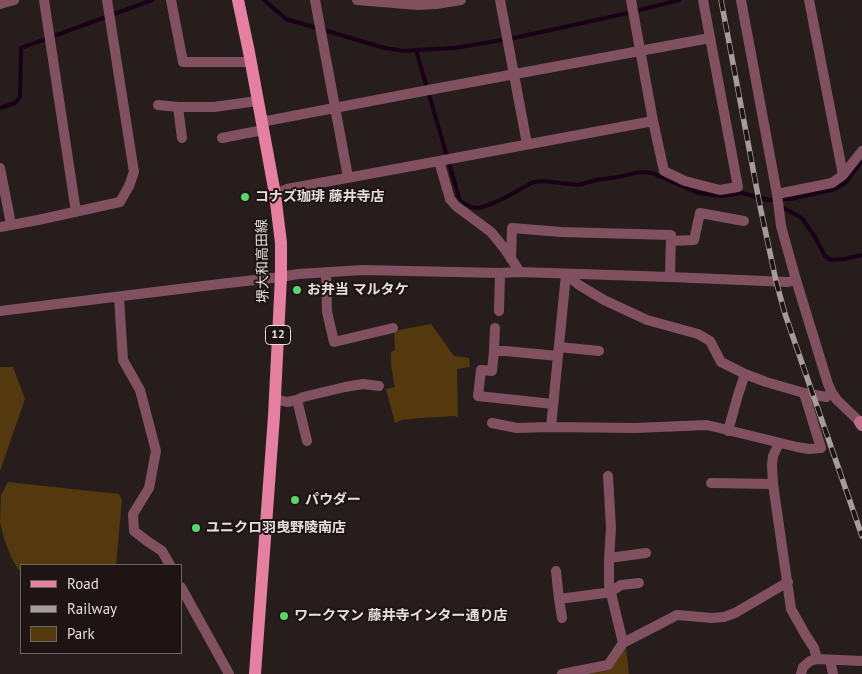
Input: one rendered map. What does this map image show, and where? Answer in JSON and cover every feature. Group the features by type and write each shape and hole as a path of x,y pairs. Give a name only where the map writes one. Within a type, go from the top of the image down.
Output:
{"main road":[{"name":"堺大和高田線","path":"238,0 275,194 281,277 275,399 255,674"}],"street":[{"path":"0,4 14,0"},
{"path":"44,0 76,212"},
{"path":"0,226 38,220 120,202 129,186 134,172 107,0"},
{"path":"171,0 183,62 250,62"},
{"path":"315,0 348,177"},
{"path":"357,0 418,5 461,0"},
{"path":"500,0 527,144"},
{"path":"632,8 664,171 684,181 720,190 738,187 703,0"},
{"path":"741,0 777,194 781,226 796,280 832,393 861,423"},
{"path":"809,0 844,175"},
{"path":"222,138 336,107 710,38"},
{"path":"158,105 214,107 257,101"},
{"path":"178,107 182,138"},
{"path":"275,194 287,189 348,177 653,121"},
{"path":"777,194 832,183 844,175 862,151"},
{"path":"445,160 450,199 456,206 491,232 520,272"},
{"path":"0,168 11,224"},
{"path":"671,241 694,240 700,213 744,220"},
{"path":"511,259 512,228 561,232 672,235 670,277"},
{"path":"0,312 298,274 363,270 520,272 788,282 796,280"},
{"path":"326,272 328,312 334,342 393,328"},
{"path":"499,311 500,273"},
{"path":"566,274 604,300 647,320 698,334 710,340 721,362 745,374 804,393 826,396 832,393"},
{"path":"551,427 566,274"},
{"path":"119,297 123,360 140,390 156,451 149,488 133,514 134,531 162,551 169,564"},
{"path":"495,328 492,371 480,370 478,396 553,404"},
{"path":"494,351 599,351"},
{"path":"728,431 745,374"},
{"path":"275,399 287,402 345,387 364,384 379,386"},
{"path":"492,423 517,428 636,428 707,425 779,443 809,449 821,448 804,393"},
{"path":"298,400 307,441"},
{"path":"779,443 773,456 773,484 791,608 814,648 817,659"},
{"path":"608,476 610,528 608,585 622,643"},
{"path":"711,483 773,484"},
{"path":"609,558 646,553"},
{"path":"556,571 562,618"},
{"path":"562,674 608,665 622,643 677,615 712,618 724,617 735,613 788,582"},
{"path":"559,599 610,592 621,585 639,583"},
{"path":"182,588 229,674"},
{"path":"801,674 803,667 817,659 862,661"},
{"path":"830,660 833,674"}],"green space":[{"path":"431,324 454,356 469,358 470,367 457,369 458,418 455,416 420,418 402,420 395,423 386,389 395,387 391,366 391,352 395,350 394,331"},
{"path":"0,367 13,367 25,399 0,471"},
{"path":"8,482 119,494 122,500 116,564 20,564 20,571 11,557 4,539 0,522 1,495"},
{"path":"626,648 629,674 589,674 610,670"}],"waterway":[{"path":"0,108 15,103 20,97 21,48 152,0"},
{"path":"264,0 286,19 385,48 404,51 455,48 514,38 679,0"},
{"path":"416,50 460,201 471,207 479,208 494,203 533,182 544,181 578,185 640,172 652,173 698,193 720,196 742,193 769,200 791,199 835,189 845,183 862,161"},
{"path":"780,206 802,218 825,256 831,260 862,255"}],"railway":[{"path":"721,0 776,281 785,314 862,536"}],"place":[{"name":"コナズ珈琲 藤井寺店","path":"245,197"},
{"name":"お弁当 マルタケ","path":"297,290"},
{"name":"パウダー","path":"295,500"},
{"name":"ユニクロ羽曳野陵南店","path":"196,528"},
{"name":"ワークマン 藤井寺インター通り店","path":"284,616"}]}
